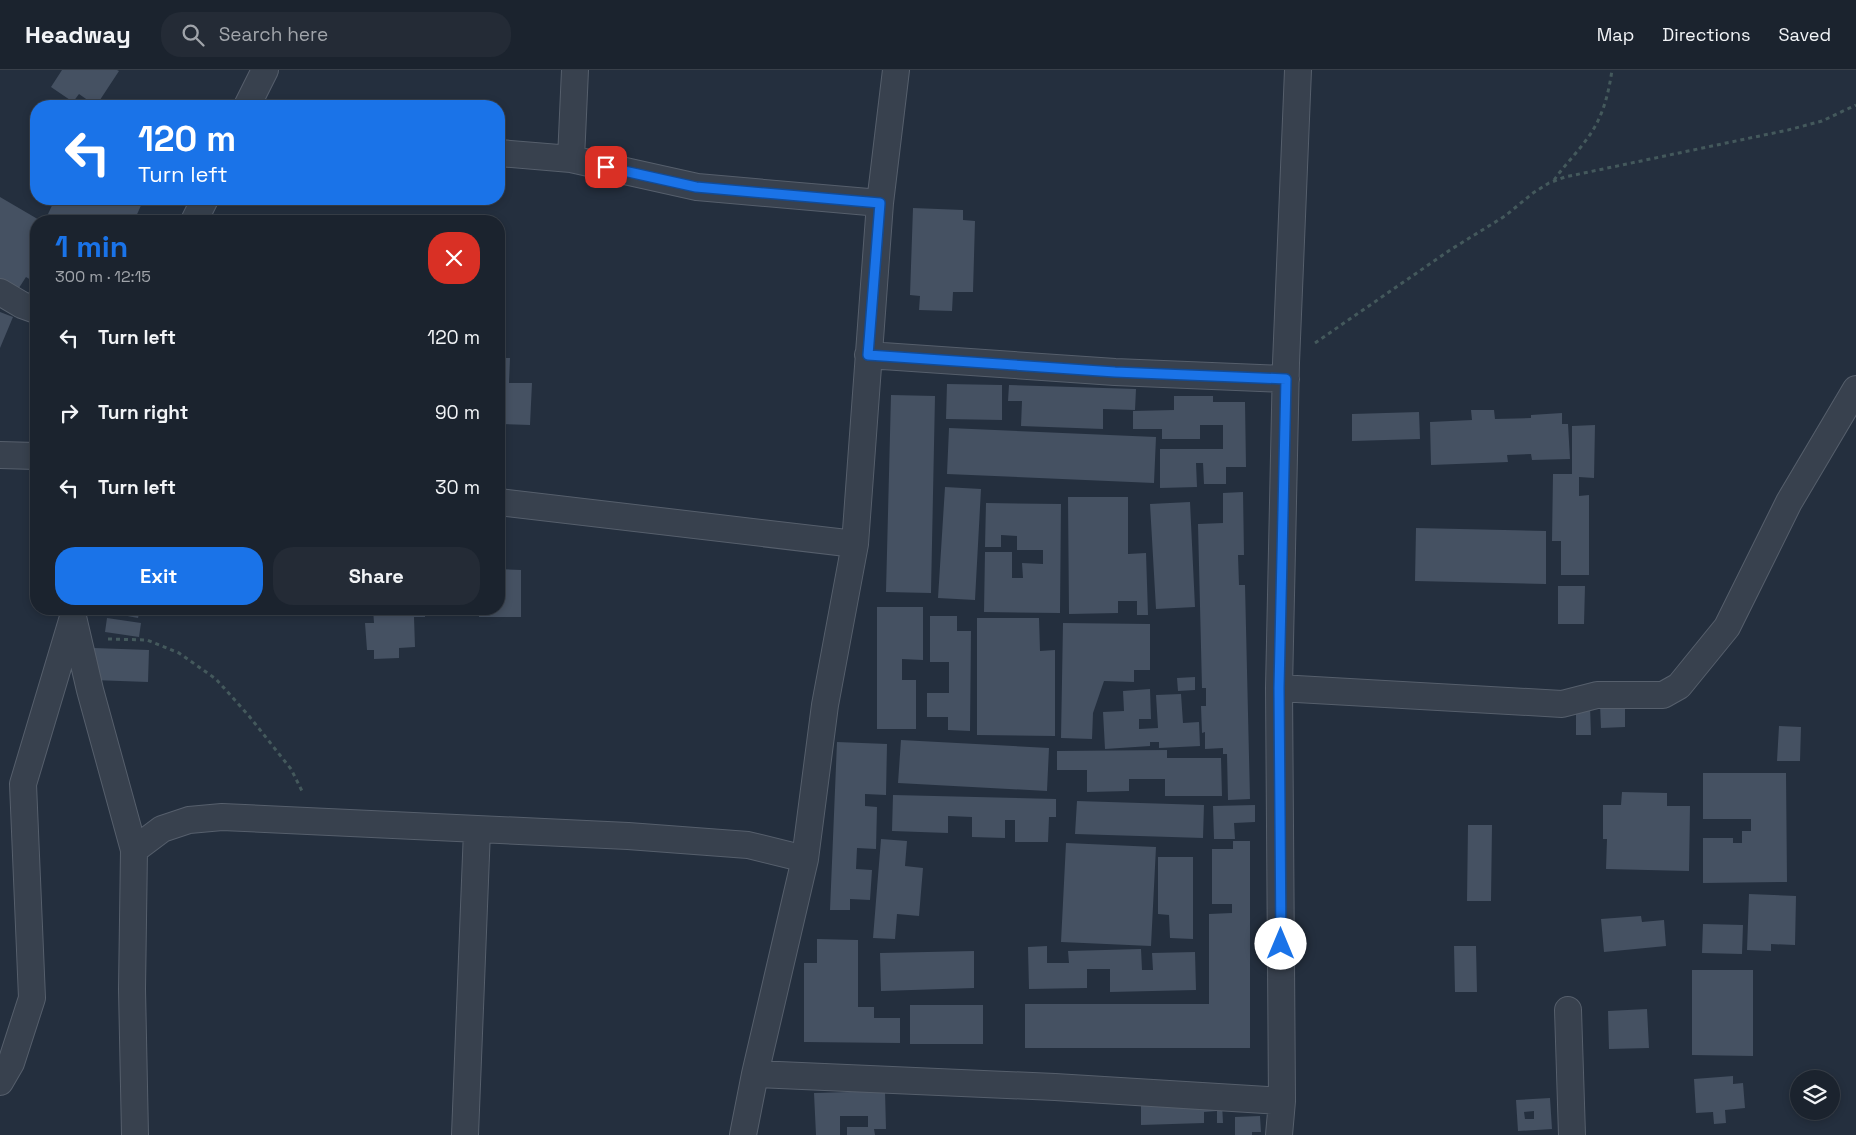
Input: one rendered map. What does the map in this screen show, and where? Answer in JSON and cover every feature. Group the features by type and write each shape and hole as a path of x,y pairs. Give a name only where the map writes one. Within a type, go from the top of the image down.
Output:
{"street":[{"path":"250,100 265,70"},
{"path":"570,159 575,70"},
{"path":"743,1135 804,859 825,705 855,544 880,203 896,70"},
{"path":"1279,1135 1282,1101 1279,688 1286,371 1298,70"},
{"path":"505,154 570,159 696,187 880,203"},
{"path":"0,292 30,308"},
{"path":"868,355 1115,372 1286,371"},
{"path":"1279,688 1562,704 1597,695 1663,695 1671,691 1679,686 1727,627 1789,502 1856,389"},
{"path":"0,455 30,456"},
{"path":"505,503 855,544"},
{"path":"75,621 90,690 134,850 132,989 135,1135"},
{"path":"0,1082 10,1063 32,998 23,784 75,621"},
{"path":"134,850 162,829 188,820 222,818 628,836 748,844 804,859"},
{"path":"466,1135 477,830"},
{"path":"1568,1010 1572,1135"},
{"path":"755,1074 1055,1087 1282,1101"}],"path":[{"path":"1554,181 1565,164 1592,131 1603,110 1612,70"},
{"path":"1286,371 1442,255 1505,216 1533,193 1554,181 1629,163 1788,130 1822,121 1856,105"},
{"path":"75,621 146,640 179,653 216,679 249,716 291,769 315,822"}],"building":[{"path":"62,70 119,71 100,100 88,100 79,94 74,100 70,100 51,87"},
{"path":"0,197 31,215 30,279 26,277 17,291 0,281"},
{"path":"52,205 141,205 137,215 48,214"},
{"path":"913,208 963,210 963,220 975,221 973,292 953,292 952,311 919,310 920,296 910,295"},
{"path":"0,312 13,317 0,348"},
{"path":"505,358 510,358 509,383 532,383 530,425 505,424"},
{"path":"947,384 1002,385 1002,420 946,419"},
{"path":"1009,385 1136,389 1135,410 1103,409 1103,429 1021,426 1022,401 1008,401"},
{"path":"891,395 935,396 931,593 886,592"},
{"path":"1174,396 1213,396 1213,402 1245,402 1246,467 1226,467 1226,484 1204,484 1203,463 1196,463 1197,487 1160,488 1160,449 1223,449 1223,425 1200,425 1200,439 1162,439 1162,429 1133,429 1133,411 1174,410"},
{"path":"1471,410 1494,410 1495,419 1531,418 1531,415 1562,413 1562,424 1568,424 1570,459 1532,460 1531,454 1507,455 1508,462 1431,465 1430,422 1472,420"},
{"path":"1419,412 1420,439 1352,441 1352,414"},
{"path":"1595,425 1594,478 1579,477 1579,496 1589,495 1589,575 1561,575 1561,541 1552,541 1553,474 1572,474 1572,426"},
{"path":"949,428 1156,437 1154,483 947,474"},
{"path":"945,487 981,489 975,600 938,598"},
{"path":"1243,492 1244,555 1238,555 1239,585 1245,585 1250,799 1228,800 1227,754 1223,754 1223,748 1205,749 1205,732 1202,733 1201,706 1206,706 1206,688 1202,688 1198,524 1223,523 1223,493"},
{"path":"1068,497 1128,497 1128,554 1146,553 1148,615 1137,615 1137,601 1118,601 1118,613 1069,614"},
{"path":"1190,502 1195,607 1156,609 1150,504"},
{"path":"986,503 1061,504 1060,613 984,612 985,552 1012,552 1012,578 1023,578 1022,563 1043,564 1043,550 1017,550 1017,536 1001,535 1001,547 985,547"},
{"path":"1416,528 1546,531 1546,584 1415,581"},
{"path":"505,569 521,570 521,617 479,617 479,615 505,615"},
{"path":"1558,586 1585,586 1584,624 1558,624"},
{"path":"877,607 923,607 923,660 902,659 902,680 916,680 916,729 877,729"},
{"path":"122,615 139,615 138,618"},
{"path":"373,615 425,615 425,617 414,617 415,647 399,648 399,658 374,659 374,650 367,650 365,623 374,623"},
{"path":"930,616 957,616 957,631 971,631 970,731 948,730 948,717 927,717 927,693 949,693 949,662 930,662"},
{"path":"107,618 141,623 139,637 105,632"},
{"path":"977,618 1039,618 1040,651 1055,650 1055,736 977,735"},
{"path":"1063,623 1150,624 1150,670 1134,670 1134,682 1104,681 1093,713 1092,739 1061,738"},
{"path":"94,648 149,650 148,682 93,680"},
{"path":"1195,677 1195,690 1178,691 1177,678"},
{"path":"1150,689 1151,719 1139,719 1139,729 1158,728 1156,695 1181,694 1183,723 1199,722 1200,746 1159,748 1159,742 1150,742 1150,746 1105,749 1103,712 1124,711 1123,691"},
{"path":"1625,703 1625,727 1601,728 1600,704"},
{"path":"1576,706 1590,706 1591,735 1576,735"},
{"path":"1779,726 1801,727 1800,761 1777,761"},
{"path":"901,740 1049,748 1047,791 898,783"},
{"path":"837,742 887,744 886,795 865,794 865,806 877,807 876,849 857,848 856,869 872,870 870,900 850,899 850,910 830,910"},
{"path":"1167,750 1167,758 1221,758 1222,796 1165,796 1165,779 1129,779 1129,791 1087,792 1087,770 1057,770 1057,751"},
{"path":"1703,773 1786,773 1787,882 1703,883 1703,838 1733,838 1733,843 1742,843 1742,831 1751,831 1751,819 1703,819"},
{"path":"1622,792 1667,793 1667,806 1690,806 1689,871 1606,869 1607,839 1603,839 1603,805 1621,805"},
{"path":"893,795 1056,799 1056,817 1049,817 1048,842 1015,842 1015,820 1005,820 1005,838 972,837 972,817 948,816 948,833 892,831"},
{"path":"1077,801 1204,805 1203,838 1075,834"},
{"path":"1255,805 1255,822 1234,823 1235,839 1214,839 1213,806"},
{"path":"1468,825 1492,825 1491,901 1467,901"},
{"path":"881,839 907,841 905,866 923,868 919,916 897,914 895,939 873,938"},
{"path":"1233,841 1250,841 1250,1048 1025,1048 1025,1004 1209,1004 1209,914 1232,913 1232,904 1212,904 1212,849 1233,849"},
{"path":"1066,843 1156,847 1151,946 1061,942"},
{"path":"1158,857 1193,857 1193,939 1170,938 1169,915 1158,914"},
{"path":"1749,894 1796,896 1795,945 1771,944 1771,951 1747,950"},
{"path":"1641,916 1642,922 1664,920 1666,946 1604,952 1601,919"},
{"path":"1703,924 1743,925 1742,954 1702,953"},
{"path":"817,939 858,940 858,1007 874,1007 874,1018 900,1018 900,1043 804,1042 804,963 817,963"},
{"path":"1047,946 1047,963 1069,963 1068,951 1141,949 1142,970 1153,970 1152,953 1195,952 1196,990 1110,992 1110,969 1087,969 1087,988 1029,989 1028,947"},
{"path":"1454,946 1476,946 1477,992 1455,992"},
{"path":"974,951 974,988 881,991 880,953"},
{"path":"1692,970 1753,970 1753,1056 1692,1055"},
{"path":"910,1005 983,1005 983,1044 910,1044"},
{"path":"1647,1009 1649,1048 1609,1049 1608,1011"},
{"path":"1733,1076 1733,1084 1743,1083 1745,1108 1725,1110 1726,1123 1714,1124 1713,1112 1696,1113 1694,1079"},
{"path":"885,1091 886,1129 874,1129 875,1135 847,1135 847,1127 868,1127 868,1116 840,1116 840,1135 816,1135 814,1093"},
{"path":"1550,1098 1552,1129 1518,1131 1516,1100","holes":["1534,1111 1534,1119 1525,1119 1524,1112"]},
{"path":"1222,1103 1223,1123 1217,1123 1217,1111 1204,1112 1204,1123 1141,1125 1141,1105"},
{"path":"1260,1116 1261,1132 1252,1132 1252,1135 1235,1135 1235,1117"}],"route":[{"path":"606,167 696,187 880,203 868,355 1115,372 1286,379 1279,688 1281,944"}]}
